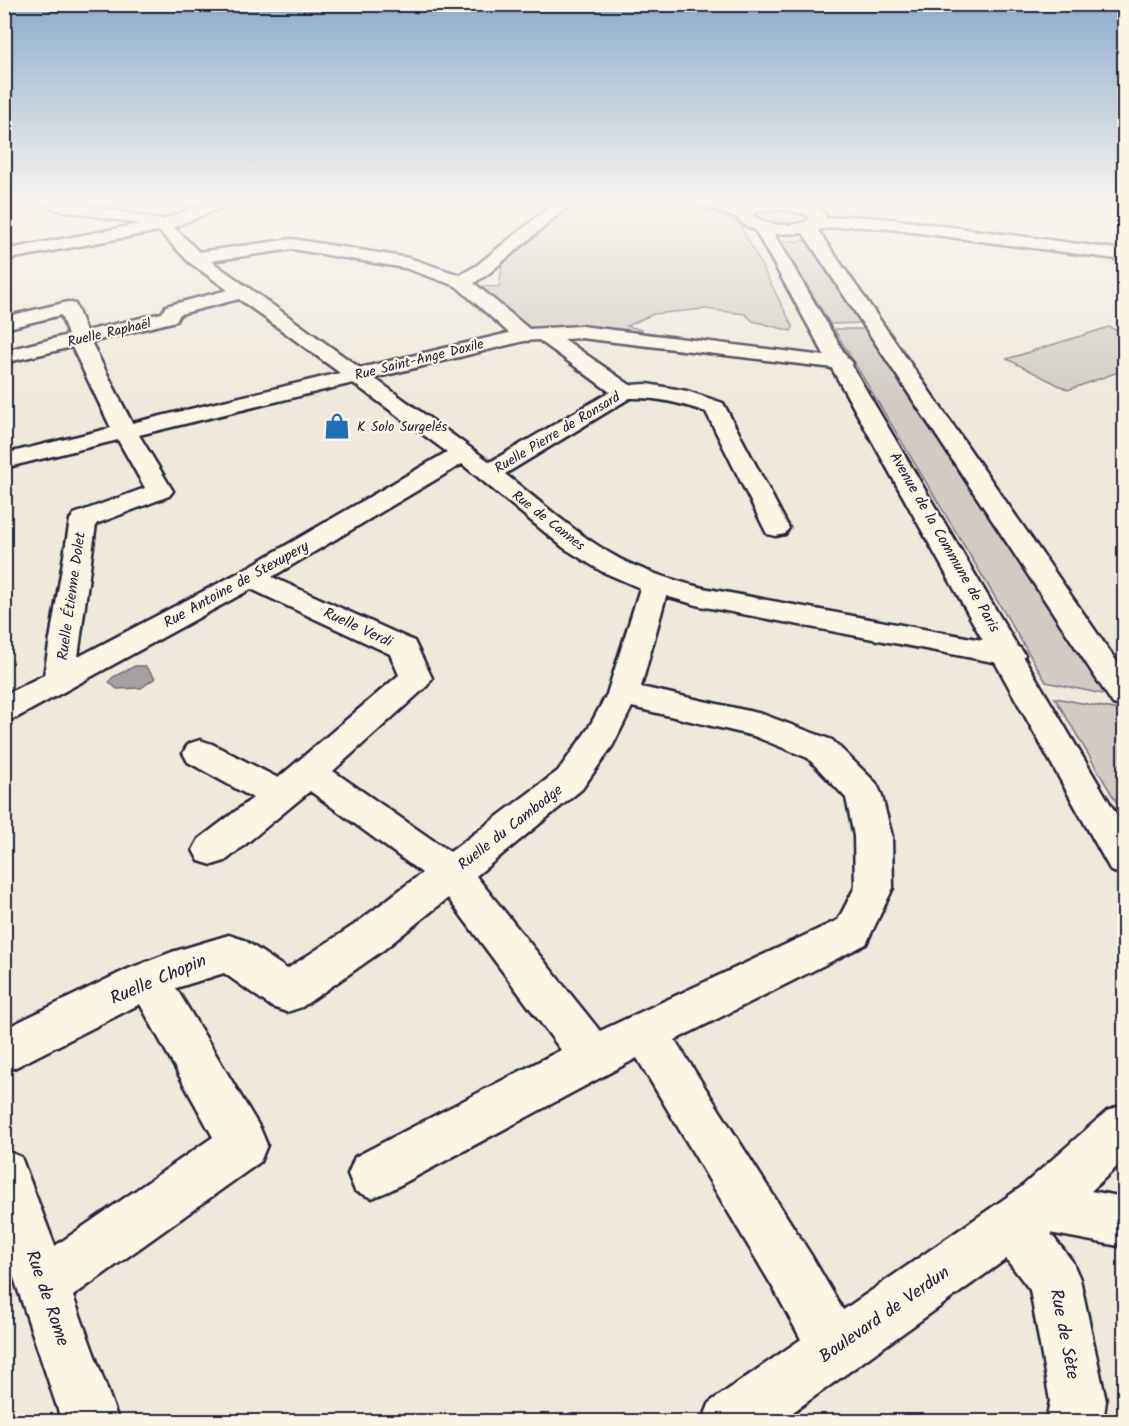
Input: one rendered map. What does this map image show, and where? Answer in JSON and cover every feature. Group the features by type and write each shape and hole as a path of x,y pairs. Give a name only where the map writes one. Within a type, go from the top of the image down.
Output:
{"street":[{"name":"Rue de Cannes","path":"213,271 463,453 574,542 611,565 655,584 700,597 1009,655"},
{"path":"430,271 462,282 481,271"},
{"name":"Avenue de la Commune de Paris","path":"786,271 842,363 1125,860"},
{"path":"838,271 1125,696"},
{"name":"Ruelle Pierre de Ronsard","path":"462,282 533,334 624,392"},
{"name":"Ruelle Raphaël","path":"4,357 169,318 173,310 244,292"},
{"path":"4,323 68,308 78,339 124,432"},
{"name":"Rue Saint-Ange Doxile","path":"4,461 356,374 533,334 581,332 842,363"},
{"name":"Ruelle Pierre de Ronsard","path":"489,473 624,392 647,391 687,398 715,408 776,528"},
{"name":"Ruelle Étienne Dolet","path":"59,680 83,520 160,491 124,432"},
{"name":"Rue Antoine de Stexupery","path":"4,710 250,578 463,453"},
{"name":"Ruelle Verdi","path":"212,850 281,796 416,678 403,648 250,578"},
{"name":"Ruelle du Cambodge","path":"451,873 570,780 601,736 622,694 655,584"},
{"path":"372,1174 593,1057 852,932 874,888 873,836 863,793 820,749 762,726 622,694"},
{"path":"200,753 281,796"},
{"path":"309,772 451,873 593,1057"},
{"name":"Ruelle Chopin","path":"4,1052 149,980 200,959 229,953 287,993 368,938 451,873"},
{"path":"43,1286 243,1145 149,980"},
{"path":"645,1032 793,1273 835,1348"},
{"name":"Boulevard de Verdun","path":"730,1422 1025,1216 1125,1128"},
{"name":"Rue de Rome","path":"4,1174 91,1422"},
{"path":"1025,1216 1125,1222"},
{"name":"Rue de Sète","path":"1025,1216 1054,1280 1078,1401 1074,1422"}],"shaded area":[{"path":"501,271 764,271 793,327 791,331 753,321 745,314 705,309 653,314 627,326 642,330 637,333 525,328 476,286 499,287"},
{"path":"798,271 831,271 865,323 830,324"},
{"path":"1109,327 1124,334 1124,370 1068,390 1007,359"},
{"path":"834,329 868,329 1107,695 1046,682"},
{"path":"135,666 145,666 155,678 141,688 117,689 109,682 113,677"},
{"path":"1055,698 1119,710 1124,719 1124,815"}],"place":[{"name":"K Solo Surgelés","path":"337,426"}]}
